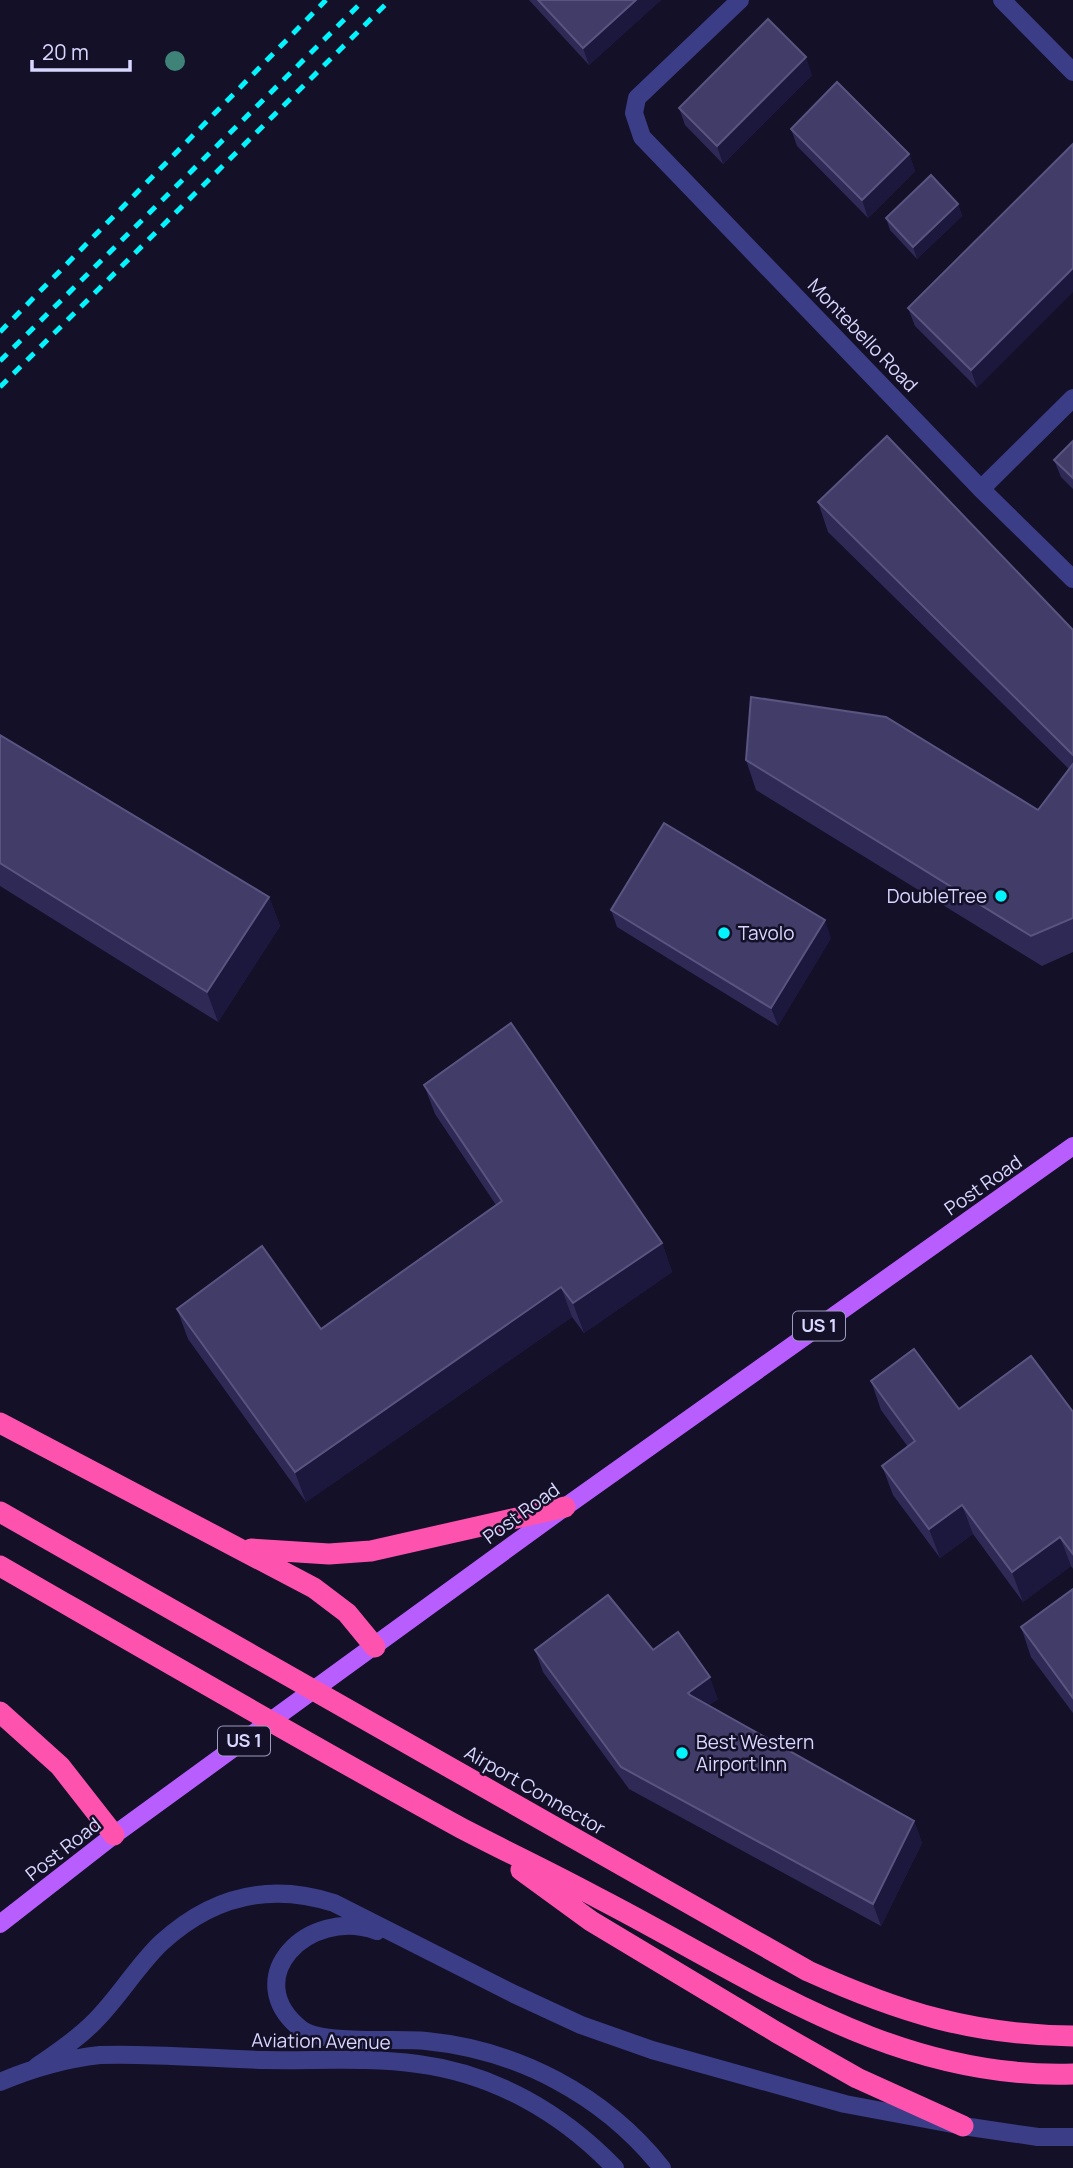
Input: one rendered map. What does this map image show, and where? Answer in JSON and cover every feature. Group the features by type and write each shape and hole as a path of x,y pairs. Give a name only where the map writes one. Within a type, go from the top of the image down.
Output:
{"highway":[{"path":"0,1423 332,1600 363,1629 375,1647"},
{"path":"238,1548 329,1554 371,1551 565,1507"},
{"name":"Airport Connector","path":"0,1513 808,1971 862,1995 919,2015 978,2030 1073,2036"},
{"path":"0,1566 356,1769 463,1828 602,1899 784,2000 882,2044 982,2068 1073,2074"},
{"path":"0,1712 60,1766 114,1835"},
{"path":"463,1828 592,1921 776,2032 857,2078 963,2126"}],"main road":[{"name":"Post Road","path":"0,1924 114,1835 565,1507 1073,1146"}],"street":[{"name":"Montebello Road","path":"740,0 637,98 634,113 642,138 981,489 1073,579"},
{"path":"1002,0 1073,72"},
{"path":"981,489 1073,398"},
{"path":"36,2067 96,2021 160,1944 191,1918 221,1902 262,1893 303,1893 334,1903 582,2025 652,2050 845,2104 1038,2137 1073,2137"},
{"name":"Aviation Avenue","path":"409,1942 372,1929 338,1925 309,1933 284,1955 276,1983 283,2007 302,2030 330,2038 426,2041 485,2050 536,2068 576,2091 606,2114 662,2168"},
{"name":"Aviation Avenue","path":"0,2082 36,2067 70,2058 133,2054 417,2064 471,2075 514,2092 554,2115 594,2145 615,2168"}],"building":[{"path":"538,0 636,0 583,48"},
{"path":"768,19 806,57 717,146 679,108"},
{"path":"837,82 909,154 862,200 791,129"},
{"path":"1073,144 1073,268 971,370 908,308"},
{"path":"931,175 958,204 913,247 886,218"},
{"path":"887,436 1073,630 1073,755 818,502"},
{"path":"1073,441 1073,478 1054,460"},
{"name":"DoubleTree","path":"751,697 886,717 1038,810 1073,764 1073,918 1031,936 746,760"},
{"path":"0,735 269,897 207,992 0,863"},
{"name":"Tavolo","path":"664,823 825,920 771,1008 611,910"},
{"path":"511,1023 662,1243 573,1303 561,1287 295,1472 177,1309 262,1246 321,1329 502,1201 424,1085"},
{"path":"914,1349 959,1409 1031,1356 1073,1412 1073,1554 1060,1537 1012,1572 962,1505 929,1529 882,1466 915,1441 871,1381"},
{"path":"1073,1589 1073,1698 1021,1627"},
{"name":"Best Western Airport Inn","path":"608,1595 653,1650 678,1632 710,1677 688,1693 690,1695 914,1821 873,1904 621,1767 535,1650"}],"railway":[{"path":"0,332 326,0"},
{"path":"0,361 364,0"},
{"path":"0,387 390,0"}],"place":[{"name":"DoubleTree","path":"1001,896"},
{"name":"Tavolo","path":"724,933"},
{"name":"Best Western Airport Inn","path":"682,1753"}]}
